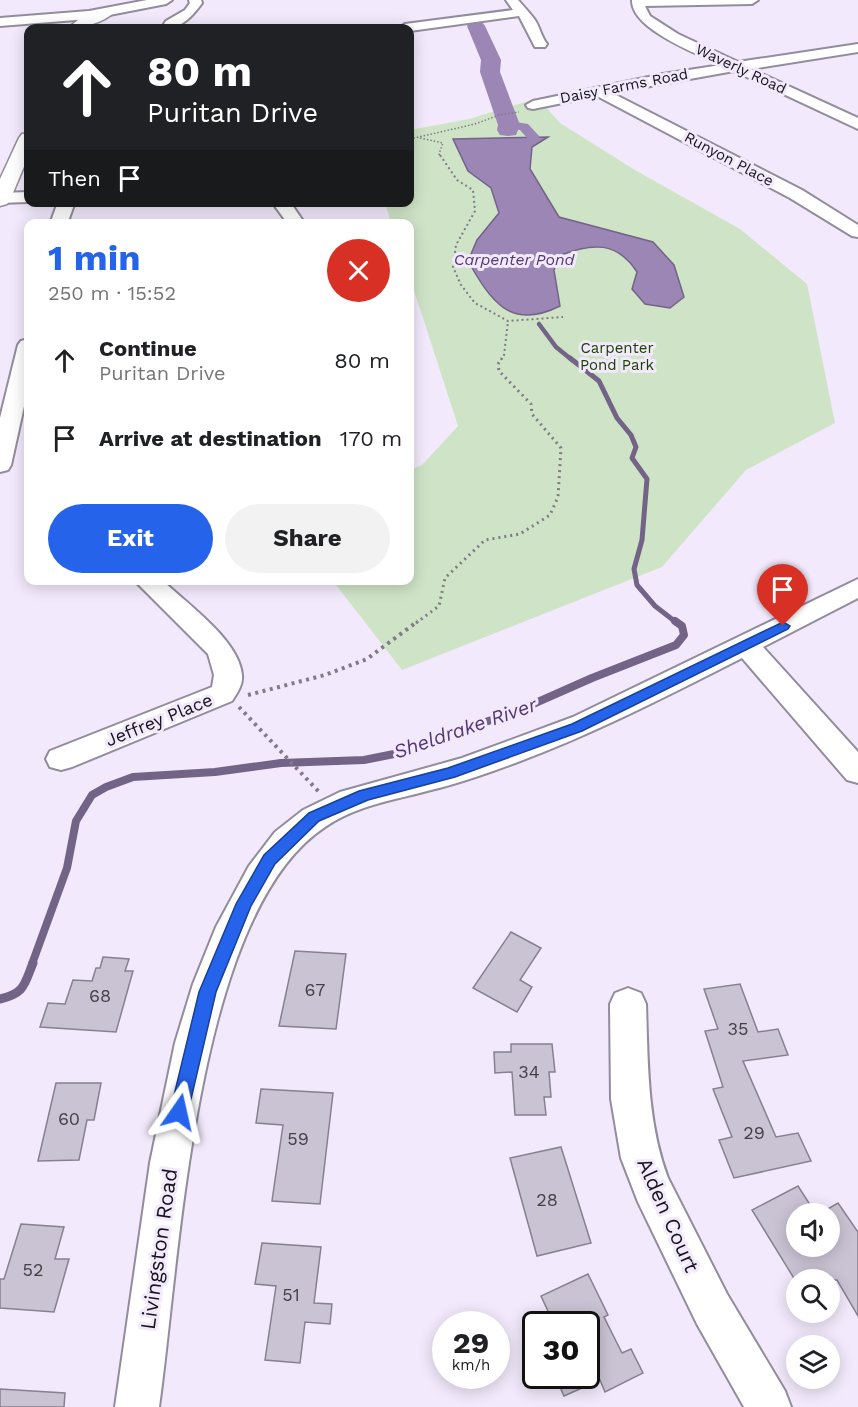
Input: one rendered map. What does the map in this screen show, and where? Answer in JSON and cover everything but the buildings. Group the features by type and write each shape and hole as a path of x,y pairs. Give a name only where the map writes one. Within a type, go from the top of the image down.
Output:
{"main road":[{"path":"72,24 78,0"},
{"path":"75,24 107,12"},
{"path":"0,198 24,147"}],"street":[{"path":"107,12 166,0"},
{"path":"170,24 189,13 196,3 195,0"},
{"path":"512,0 531,22 533,34 540,44"},
{"path":"637,2 752,0"},
{"name":"Waverly Road","path":"637,2 645,18 655,26 858,124"},
{"path":"414,27 523,12"},
{"path":"0,22 48,24"},
{"name":"Daisy Farms Road","path":"533,105 598,90 735,66 754,66 858,48"},
{"name":"Runyon Place","path":"598,90 796,194 858,232"},
{"path":"0,198 24,197"},
{"path":"285,207 294,219"},
{"path":"0,465 24,362"},
{"name":"Jeffrey Place","path":"62,759 222,694 226,687 228,675 220,650 151,585"},
{"name":"Livingston Road","path":"137,1407 163,1204 183,1089 204,1004 225,947 244,904 270,860 296,832 314,817 334,807 364,795 470,767 577,727 858,588"},
{"path":"746,645 858,772"},
{"name":"Alden Court","path":"628,1004 630,1099 641,1158 652,1188 697,1279 769,1407"}],"path":[{"path":"414,139 500,115 513,114"},
{"path":"420,138 443,143 440,154 448,169 465,188 473,190 475,211 456,245 453,267 461,285 475,303 508,321 564,317"},
{"path":"241,697 325,675 367,659 439,606 445,578 485,540 520,534 550,515 558,497 561,448 532,414 531,404 499,371 498,364 504,355 508,321"},
{"path":"233,700 296,770 334,807"}],"green space":[{"name":"Carpenter Pond Park","path":"538,98 560,123 635,170 740,229 807,284 835,423 746,470 662,567 402,670 336,585 414,585 414,468 422,465 458,426 414,290 414,219 390,219 386,207 414,207 414,129 469,119"}],"water":[{"name":"Carpenter Pond","path":"548,137 532,147 530,169 559,217 653,242 674,265 684,297 670,308 645,304 632,289 637,272 621,255 603,247 583,248 561,255 554,270 560,306 543,313 528,315 515,313 504,308 485,288 468,261 477,240 499,213 491,188 468,171 453,139"}],"waterway":[{"name":"Sheldrake River","path":"476,26 491,60 490,72 509,125 508,130"},
{"name":"Sheldrake River","path":"509,125 524,127 534,137"},
{"name":"Sheldrake River","path":"539,324 556,347 572,360"},
{"name":"Sheldrake River","path":"570,358 599,381 617,418 631,435 636,447 632,458 647,479 642,540 634,569 637,585 655,606 677,623"},
{"name":"Sheldrake River","path":"32,964 67,868 76,821 92,795 106,787 133,777 215,772 281,763 364,760 394,754 449,733 508,715 592,678 676,645 684,635 682,626 675,621"},
{"name":"Sheldrake River","path":"0,999 19,991 33,963"}],"route":[{"path":"179,1112 207,992 244,904 270,860 296,832 314,817 364,795 402,787 480,764 577,727 783,626"}]}
